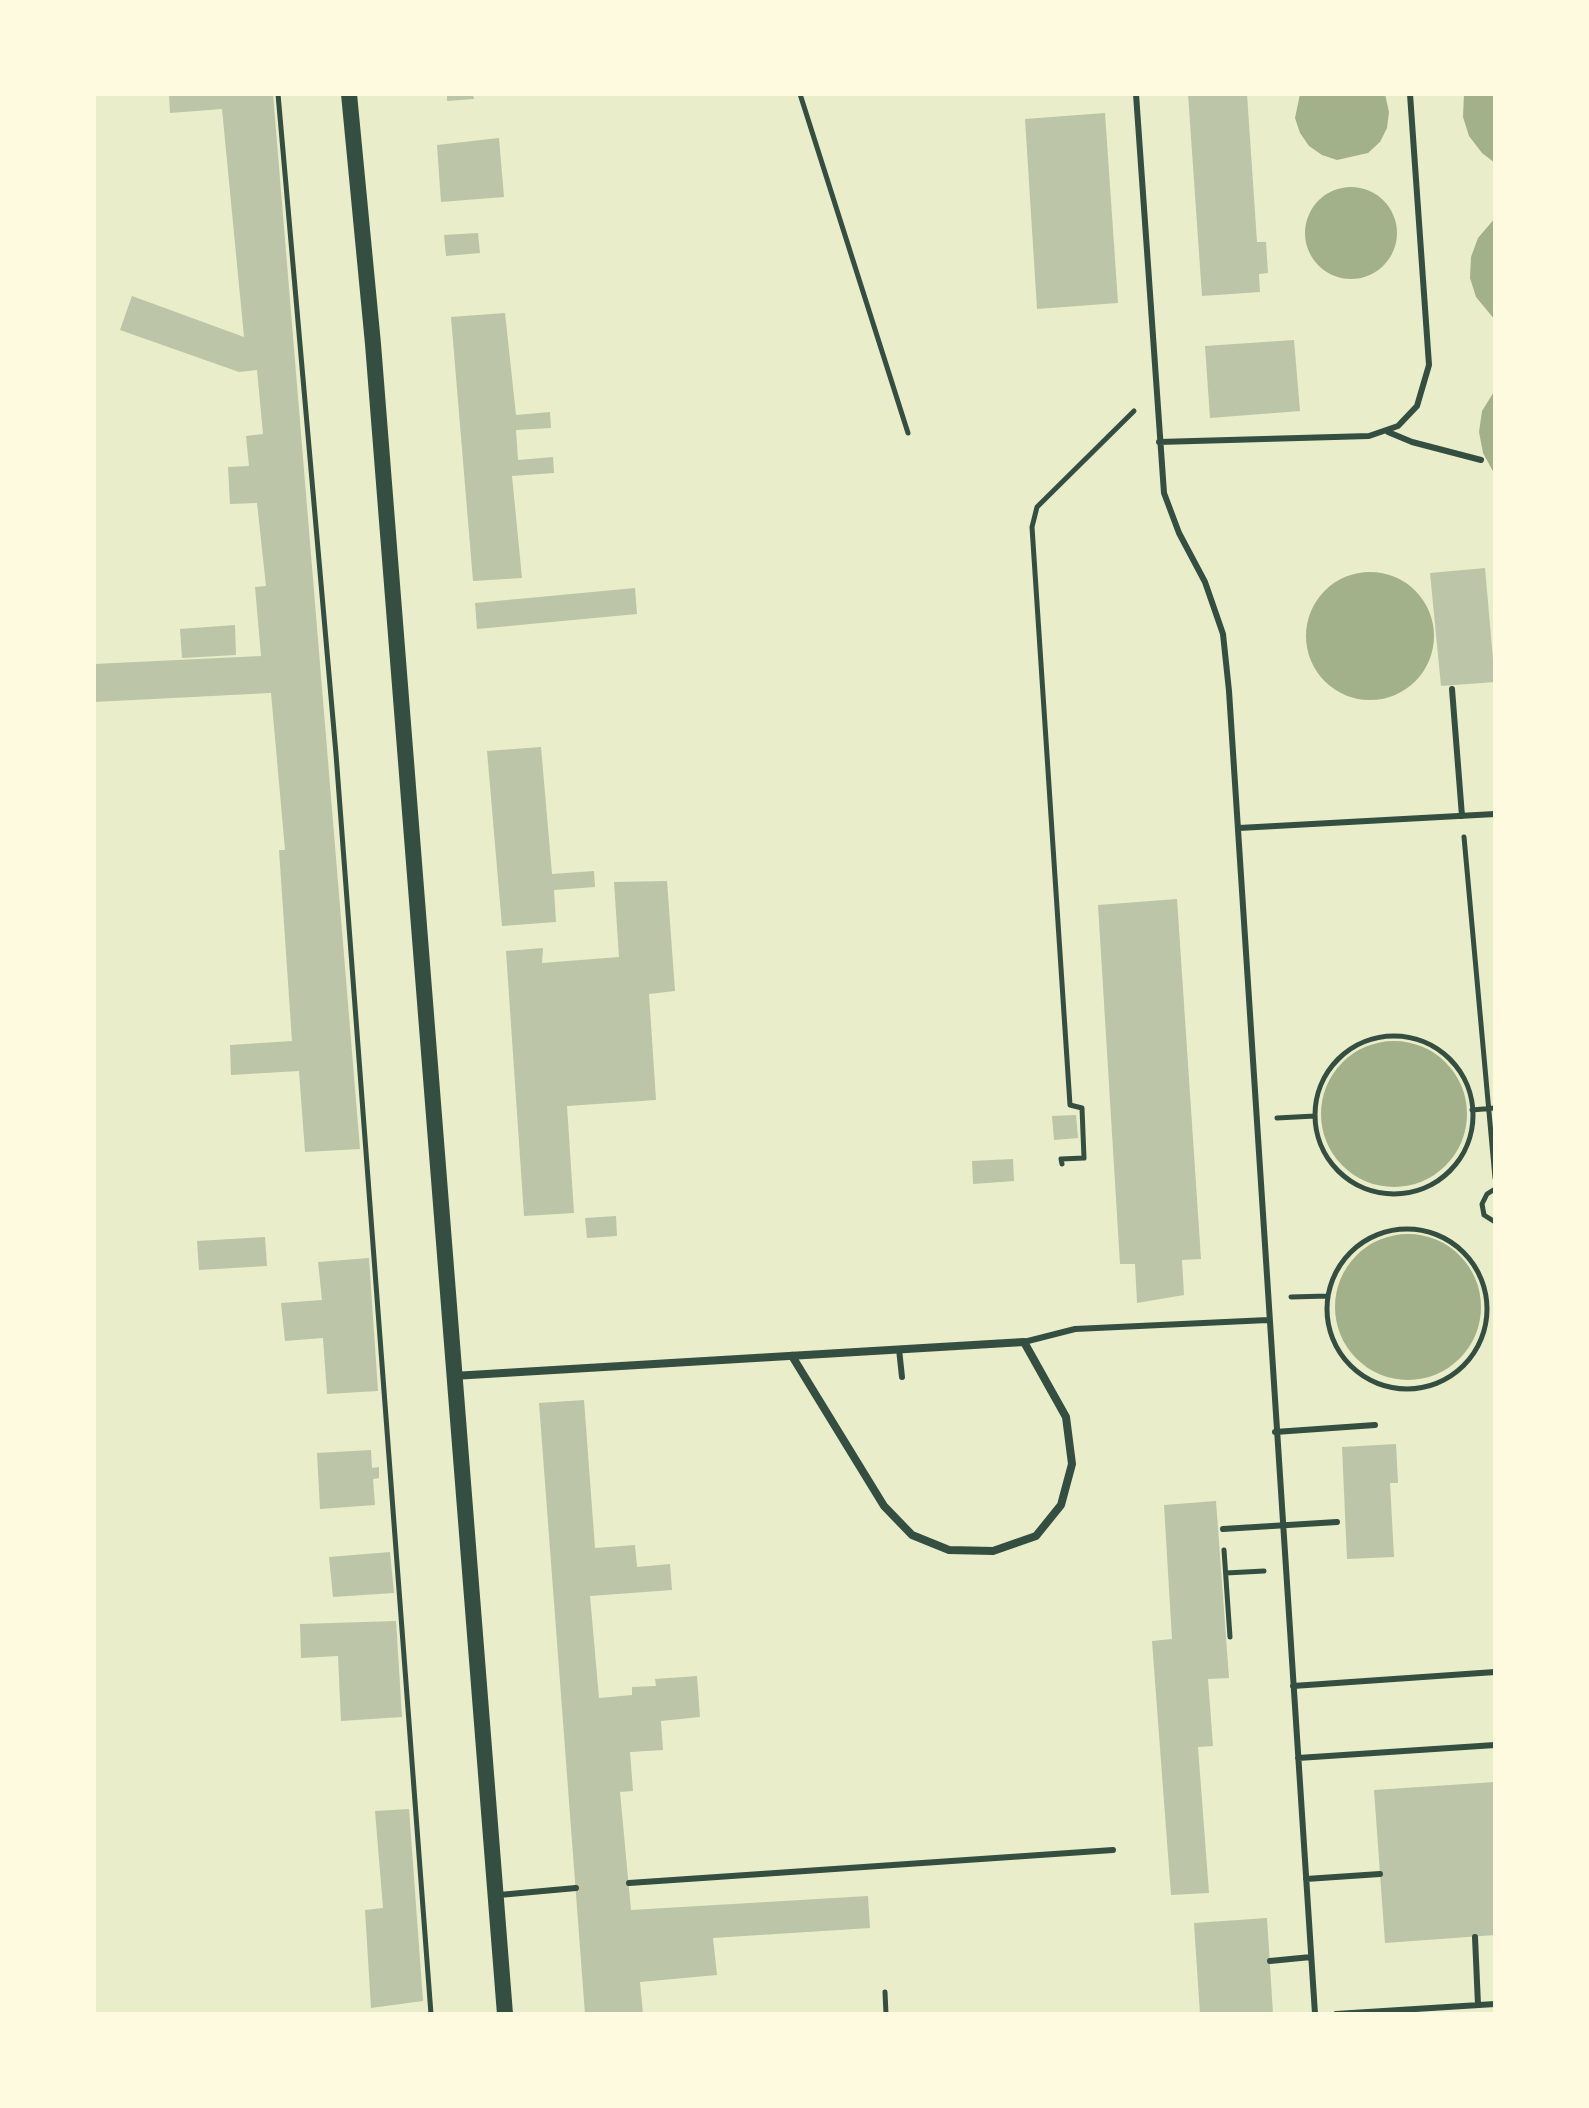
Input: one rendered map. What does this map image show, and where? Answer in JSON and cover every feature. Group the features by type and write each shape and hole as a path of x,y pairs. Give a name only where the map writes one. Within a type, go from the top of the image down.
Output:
{"main road":[{"path":"349,94 373,344 505,2014"}],"street":[{"path":"453,1376 1024,1342 1066,1417 1072,1464 1061,1505 1043,1530 1011,1547 983,1552 949,1550 929,1544 897,1522 792,1356"}],"lane":[{"path":"1136,94 1164,493 1179,533 1205,582 1223,634 1239,828 1266,1298 1315,2014"},
{"path":"1159,442 1341,439 1388,432 1417,406 1429,365 1410,94"},
{"path":"1388,432 1412,442 1481,460"},
{"path":"1452,689 1462,816"},
{"path":"1239,828 1495,814"},
{"path":"1024,1342 1075,1329 1268,1320"},
{"path":"899,1349 902,1377"},
{"path":"1275,1432 1375,1425"},
{"path":"1223,1529 1337,1522"},
{"path":"1293,1686 1495,1672"},
{"path":"1298,1758 1495,1745"},
{"path":"629,1883 1113,1850"},
{"path":"1306,1879 1380,1874"},
{"path":"495,1896 576,1888"},
{"path":"1475,1937 1478,2005"},
{"path":"1270,1961 1311,1957"},
{"path":"1336,2014 1495,2004"}],"path":[{"path":"278,94 336,754 431,2014"},
{"path":"800,94 908,433"},
{"path":"1062,1164 1061,1159 1084,1158 1082,1108 1070,1105 1032,527 1037,507 1155,391"},
{"path":"1462,816 1492,1108 1495,1178"},
{"path":"1393,1035 1419,1040 1442,1052 1460,1072 1471,1095 1467,1147 1453,1169 1433,1185 1408,1194 1382,1194 1356,1186 1336,1170 1321,1148 1315,1116 1316,1097 1326,1072 1344,1053 1367,1040 1393,1035"},
{"path":"1472,1110 1492,1108"},
{"path":"1256,1119 1315,1116"},
{"path":"1495,1189 1487,1194 1482,1204 1484,1215 1495,1222"},
{"path":"1404,1228 1432,1231 1456,1244 1475,1264 1486,1290 1487,1304 1481,1342 1467,1364 1447,1379 1422,1388 1396,1389 1371,1382 1350,1366 1335,1346 1327,1321 1327,1296 1336,1269 1353,1248 1377,1233 1404,1228"},
{"path":"1266,1298 1327,1296"},
{"path":"1487,1304 1495,1303"},
{"path":"1223,1529 1230,1637"},
{"path":"1225,1573 1285,1569"},
{"path":"885,1992 886,2014"}],"shaded area":[{"path":"1300,94 1385,94 1389,112 1387,128 1380,142 1368,153 1337,160 1322,155 1309,146 1300,133 1295,118"},
{"path":"1464,94 1495,94 1495,163 1482,153 1469,136 1463,117"},
{"path":"1342,187 1360,187 1377,194 1390,207 1397,233 1390,259 1377,272 1360,279 1342,279 1325,272 1312,259 1305,242 1305,224 1312,207 1325,194"},
{"path":"1495,218 1495,320 1476,297 1470,278 1471,257 1478,238"},
{"path":"1495,390 1495,475 1483,453 1479,432 1482,411"},
{"path":"1370,572 1395,576 1416,590 1430,611 1434,636 1430,661 1416,682 1395,696 1370,700 1345,696 1324,682 1310,661 1306,636 1310,611 1324,590 1345,576"},
{"path":"1394,1041 1422,1046 1446,1062 1462,1086 1467,1114 1462,1142 1446,1166 1422,1182 1394,1187 1366,1182 1342,1166 1326,1142 1321,1114 1326,1086 1342,1062 1366,1046"},
{"path":"1408,1234 1436,1239 1460,1255 1476,1279 1481,1307 1476,1335 1460,1359 1436,1375 1408,1380 1380,1375 1356,1359 1340,1335 1335,1307 1340,1279 1356,1255 1380,1239"}],"building":[{"path":"169,94 273,94 360,1149 305,1152 299,1071 231,1075 230,1045 292,1041 279,850 285,850 271,693 94,702 94,664 261,656 255,587 266,586 257,503 230,504 228,467 249,466 246,436 263,434 257,370 239,372 120,330 132,296 244,337 222,109 170,113"},
{"path":"447,94 473,94 474,99 447,101"},
{"path":"1188,94 1247,94 1257,242 1266,242 1268,273 1259,274 1260,292 1202,296"},
{"path":"1105,113 1118,303 1037,309 1025,119"},
{"path":"499,138 504,197 441,202 437,145"},
{"path":"478,233 480,253 446,256 444,235"},
{"path":"505,313 516,415 550,412 551,428 516,430 518,460 553,457 554,473 512,476 522,578 473,581 451,317"},
{"path":"1294,340 1300,411 1210,418 1205,346"},
{"path":"1485,568 1495,682 1441,686 1430,573"},
{"path":"635,588 637,614 477,629 475,603"},
{"path":"235,625 236,655 182,658 180,629"},
{"path":"541,747 552,874 594,871 595,887 554,890 556,922 502,926 487,751"},
{"path":"667,881 675,991 649,994 656,1100 567,1106 574,1213 524,1216 506,951 543,948 542,963 619,957 614,882"},
{"path":"1177,899 1201,1259 1182,1260 1184,1295 1137,1303 1135,1264 1120,1264 1098,905"},
{"path":"1076,1115 1078,1138 1054,1140 1052,1116"},
{"path":"1013,1159 1014,1181 973,1184 972,1161"},
{"path":"616,1216 617,1236 587,1238 585,1218"},
{"path":"265,1237 267,1266 199,1270 197,1241"},
{"path":"369,1258 378,1391 327,1394 323,1338 285,1341 281,1303 322,1300 318,1262"},
{"path":"584,1400 595,1548 635,1545 637,1567 670,1564 672,1590 590,1596 599,1698 632,1695 632,1687 656,1686 655,1679 697,1676 700,1717 661,1721 663,1750 630,1752 633,1791 620,1792 631,1910 868,1896 870,1928 713,1938 717,1975 640,1982 643,2014 585,2014 539,1403"},
{"path":"1396,1444 1398,1483 1390,1483 1394,1557 1347,1559 1342,1447"},
{"path":"371,1450 372,1468 379,1467 379,1478 373,1479 375,1505 320,1509 317,1453"},
{"path":"1216,1501 1229,1678 1208,1679 1213,1746 1198,1747 1209,1893 1171,1895 1152,1641 1172,1639 1164,1505"},
{"path":"390,1552 394,1593 333,1597 329,1557"},
{"path":"396,1621 402,1717 341,1721 338,1656 301,1658 300,1624"},
{"path":"1495,1782 1495,1935 1385,1943 1374,1790"},
{"path":"409,1809 423,2001 371,2008 365,1910 383,1908 375,1811"},
{"path":"1267,1918 1273,2014 1200,2014 1194,1923"}]}
